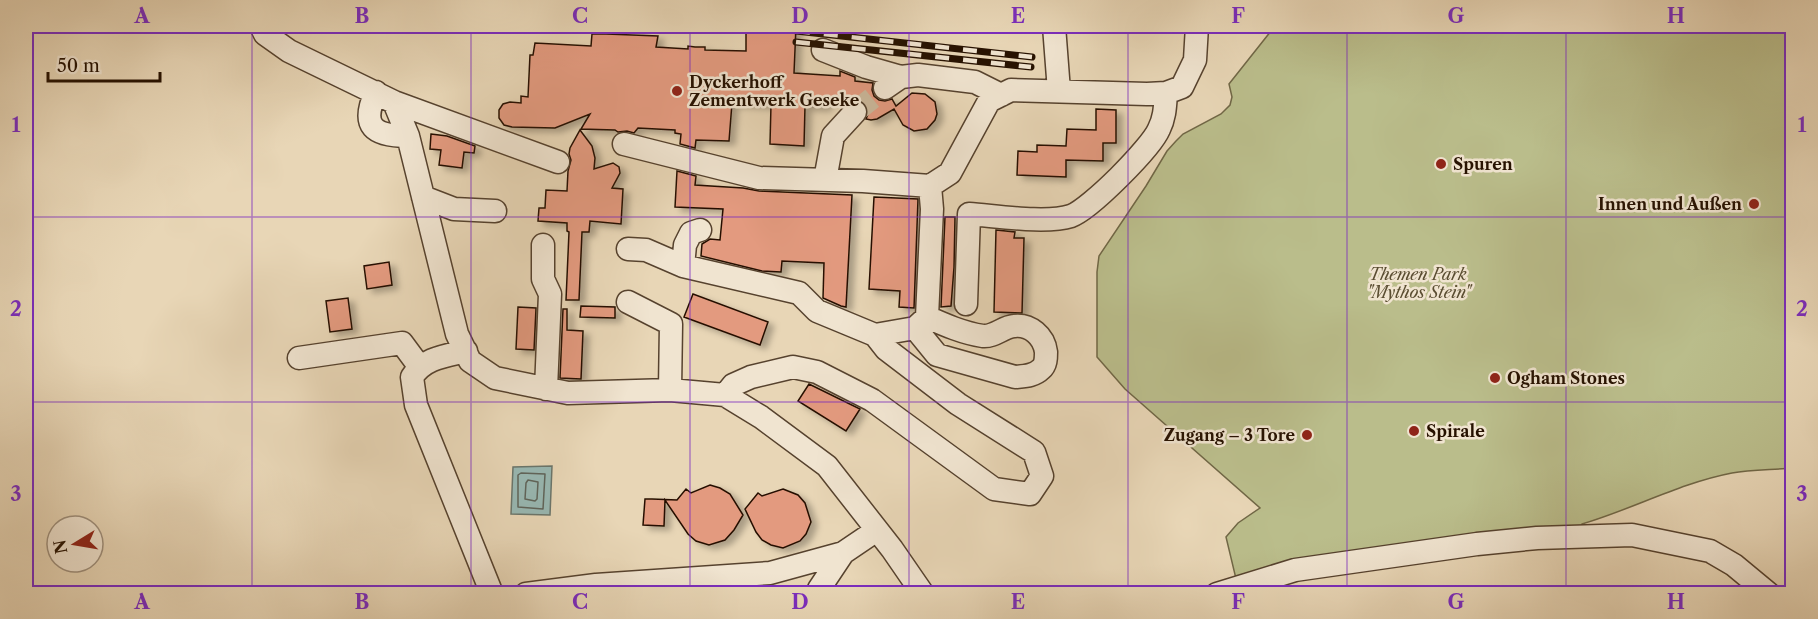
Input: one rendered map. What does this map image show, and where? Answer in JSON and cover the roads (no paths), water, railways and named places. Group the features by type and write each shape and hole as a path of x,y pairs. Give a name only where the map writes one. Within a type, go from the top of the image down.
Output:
{"lane":[{"path":"261,26 265,34 289,51 385,97 558,162"},
{"path":"1054,26 1059,91"},
{"path":"624,144 759,178 930,186 950,173 989,101 1011,90 1166,93 1182,87 1195,60 1197,26"},
{"path":"823,50 866,67 893,83 918,75 975,82 1001,95"},
{"path":"966,304 969,214 1049,219 1072,216 1092,203 1143,151 1158,132 1165,115 1166,93"},
{"path":"385,97 368,109 370,120 375,130 388,136 408,136 457,334 470,361 495,378 568,393 670,390 724,395 761,417 827,466 878,530 923,594"},
{"path":"825,180 833,136 855,112"},
{"path":"875,335 921,323 986,336 1014,326 1032,329 1044,344 1046,354 1044,366 1038,372 1028,376 1016,377 937,355 921,323 932,209 930,186"},
{"path":"423,197 454,209 495,211"},
{"path":"683,266 685,245 691,233 700,230"},
{"path":"543,245 543,279 550,294 546,389"},
{"path":"628,249 646,250 683,266 799,293 817,311 875,335 886,349 958,404 1034,452 1042,476 1030,494 994,489 872,400 817,372 793,367 751,377 733,385 724,395"},
{"path":"628,302 671,324 670,390"},
{"path":"299,358 402,342 419,366"},
{"path":"466,351 432,359 419,366 412,377 416,405 492,594"},
{"path":"526,594 596,585 770,573 843,553 878,530"},
{"path":"1217,594 1295,570 1454,547 1537,538 1632,535 1710,551 1734,565 1769,594"},
{"path":"818,594 843,553"}],"water":[{"path":"552,466 550,515 511,514 513,467"}],"tunnel":[{"path":"855,112 885,88"}],"railway":[{"path":"359,26 633,30 746,29"},
{"path":"796,31 1032,57"},
{"path":"796,42 1031,67"}],"place":[{"name":"Dyckerhoff Zementwerk Geseke","path":"677,91"},
{"name":"Spuren","path":"1441,164"},
{"name":"Innen und Außen","path":"1754,204"},
{"name":"Ogham Stones","path":"1495,378"},
{"name":"Spirale","path":"1414,431"},
{"name":"Zugang – 3 Tore","path":"1307,435"}],"park label":[{"name":"Themen Park \"Mythos Stein\"","path":"1418,283"}]}
